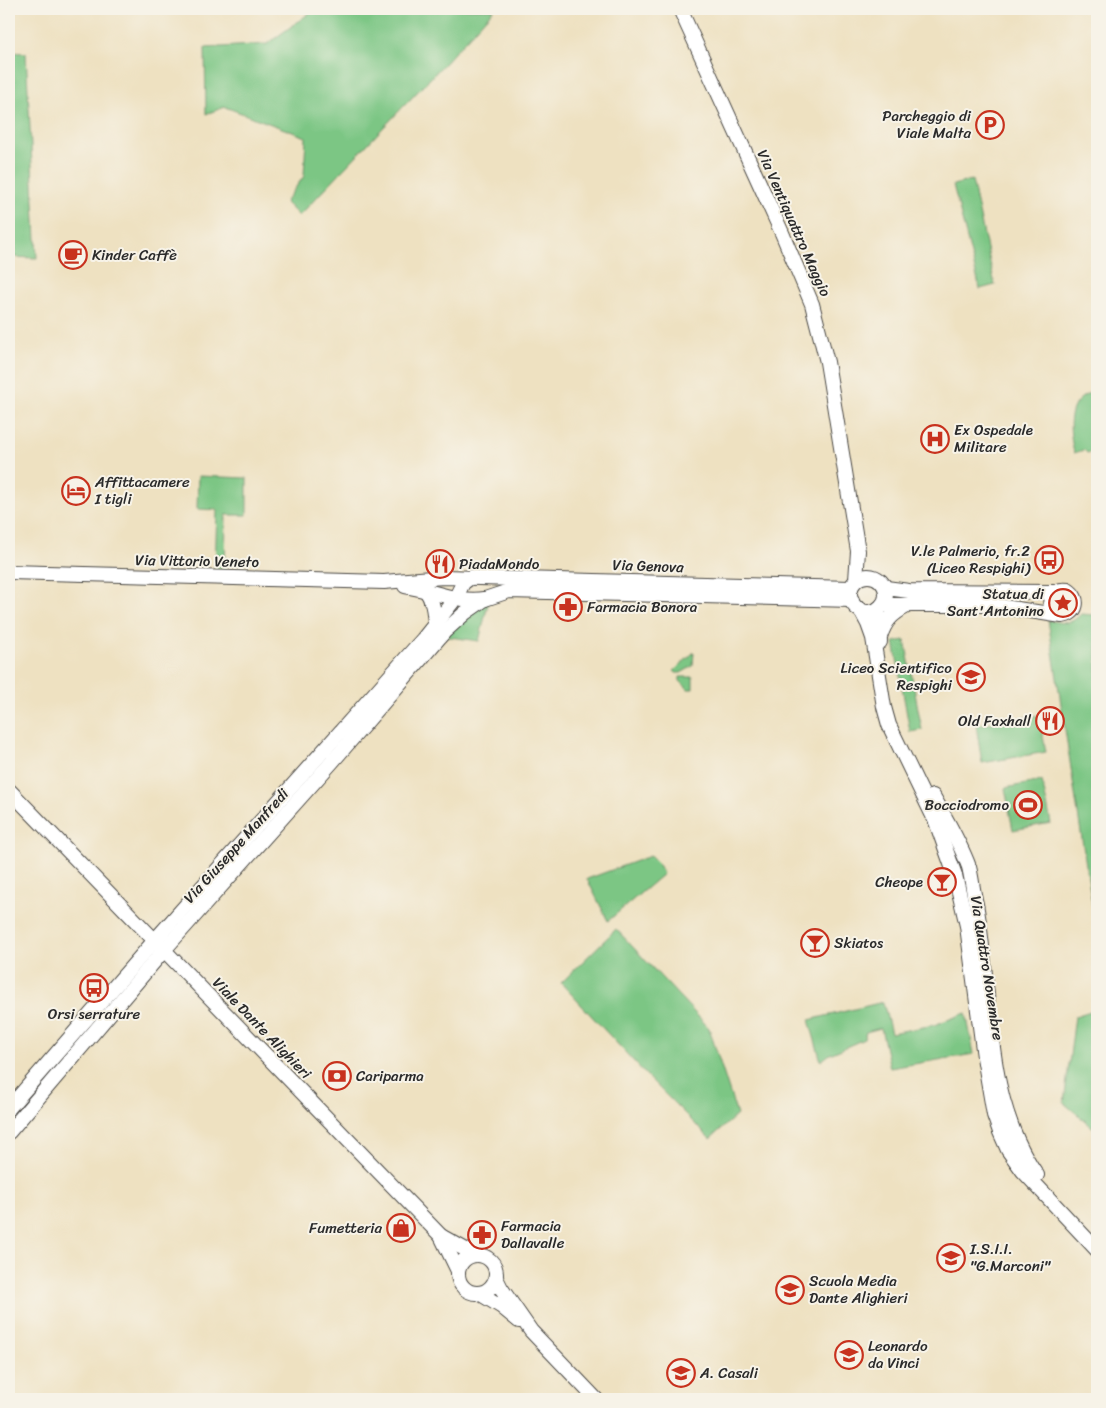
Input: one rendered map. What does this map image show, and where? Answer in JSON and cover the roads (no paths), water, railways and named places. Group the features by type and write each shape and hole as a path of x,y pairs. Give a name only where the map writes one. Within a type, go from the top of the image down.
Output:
{"main road":[{"name":"Via Ventiquattro Maggio","path":"680,9 782,233 812,304 827,362 858,550 855,594"},
{"name":"Via Ventiquattro Maggio","path":"858,550 874,576"},
{"name":"Via Vittorio Veneto","path":"9,572 384,582 444,577 471,578"},
{"path":"881,607 886,600 886,588 874,576 862,577 855,594 870,612 881,607 909,605 992,605 1062,616 1070,614 1075,608 1076,600 1068,590 1055,592 909,591 886,588"},
{"path":"435,624 463,583 471,578"},
{"name":"Via Genova","path":"471,578 855,594"},
{"name":"Via Vittorio Veneto","path":"384,582 425,589"},
{"path":"425,589 457,594"},
{"path":"425,589 430,596 435,624"},
{"name":"Via Genova","path":"457,594 470,601 510,591 855,594"},
{"path":"1055,592 1050,600 1050,604 1057,614"},
{"name":"Via Quattro Novembre","path":"855,594 873,638 884,707 889,725 936,822 955,875 968,926 984,1056 994,1115 1004,1142 1023,1171 1059,1207 1097,1250"},
{"name":"Via Giuseppe Manfredi","path":"9,1108 300,798 445,631 465,613 491,597"},
{"path":"880,638 886,623 895,612 909,605"},
{"name":"Via Quattro Novembre","path":"881,607 878,621 880,638 889,694 898,728 914,763 951,829 969,867 980,924 986,992 998,1077 1014,1133 1032,1169 1059,1207"},
{"name":"Via Giuseppe Manfredi","path":"9,1132 160,945 435,624"},
{"name":"Viale Dante Alighieri","path":"9,790 441,1236 475,1255"},
{"path":"955,875 966,887 974,918 980,924"},
{"path":"981,1032 984,1022 982,1000 986,992"},
{"path":"984,1056 990,1064 1001,1112 1005,1122 1014,1133"},
{"name":"Viale Dante Alighieri","path":"441,1236 458,1271"},
{"path":"475,1255 486,1257 496,1270 496,1278 492,1286 479,1293 474,1293 464,1288 459,1279 458,1271 462,1262 475,1255"},
{"path":"496,1278 532,1331 596,1399"},
{"path":"479,1293 502,1307 532,1331"}],"place":[{"name":"Parcheggio di Viale Malta","path":"990,125"},
{"name":"Kinder Caffè","path":"73,255"},
{"name":"Ex Ospedale Militare","path":"935,439"},
{"name":"Affittacamere I tigli","path":"76,491"},
{"name":"V.le Palmerio, fr.2 (Liceo Respighi)","path":"1049,560"},
{"name":"PiadaMondo","path":"440,564"},
{"name":"Statua di Sant'Antonino","path":"1063,603"},
{"name":"Farmacia Bonora","path":"568,607"},
{"name":"Liceo Scientifico Respighi","path":"971,677"},
{"name":"Old Faxhall","path":"1050,721"},
{"name":"Bocciodromo","path":"1028,805"},
{"name":"Cheope","path":"942,882"},
{"name":"Skiatos","path":"815,943"},
{"name":"Orsi serrature","path":"94,988"},
{"name":"Cariparma","path":"337,1076"},
{"name":"Fumetteria","path":"401,1228"},
{"name":"Farmacia Dallavalle","path":"482,1235"},
{"name":"I.S.I.I. \"G.Marconi\"","path":"951,1258"},
{"name":"Scuola Media Dante Alighieri","path":"790,1290"},
{"name":"Leonardo da Vinci","path":"849,1355"},
{"name":"A. Casali","path":"681,1373"}]}
